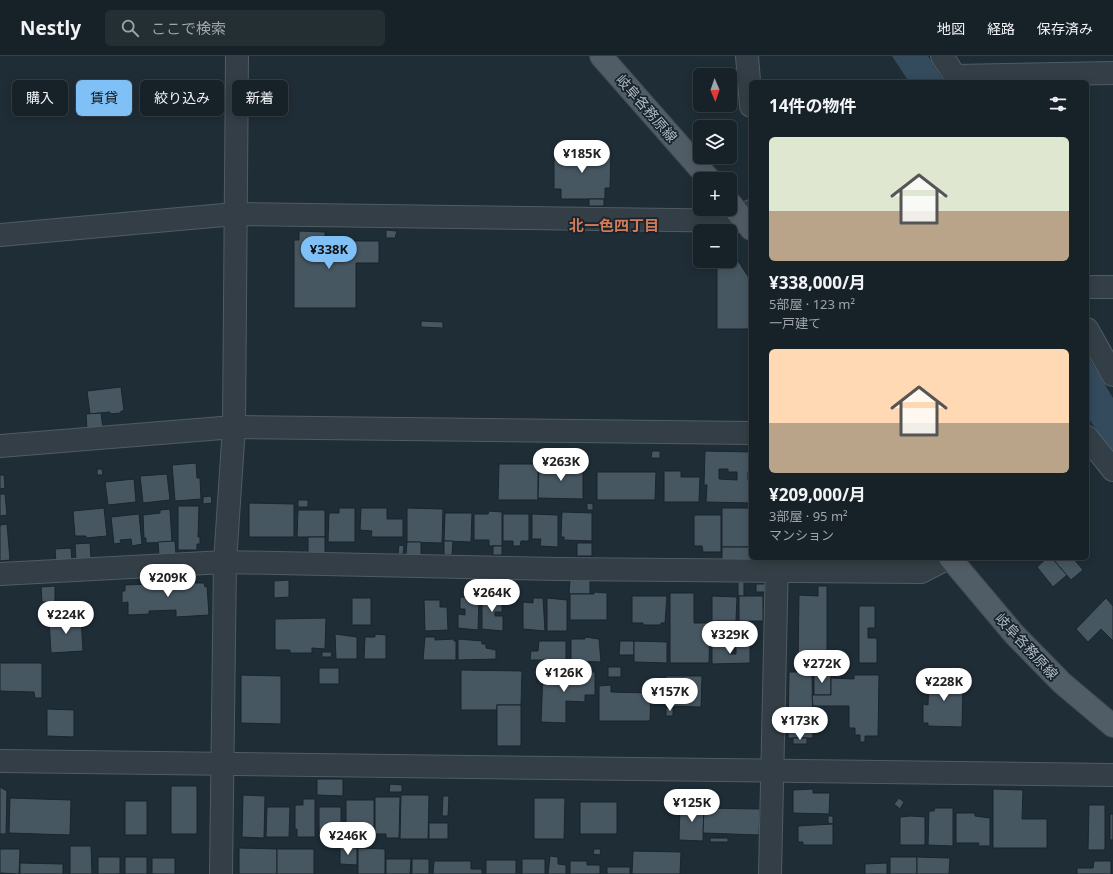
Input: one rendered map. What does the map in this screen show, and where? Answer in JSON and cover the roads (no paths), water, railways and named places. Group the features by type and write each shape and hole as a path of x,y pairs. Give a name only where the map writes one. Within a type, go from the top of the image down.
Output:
{"main road":[{"name":"岐阜各務原線","path":"601,56 703,172"},
{"path":"737,209 749,220"},
{"name":"岐阜各務原線","path":"951,560 1014,634 1062,683 1113,726"}],"street":[{"path":"221,874 225,562 234,427 237,56"},
{"path":"747,56 749,81"},
{"path":"942,56 957,79 1113,73"},
{"path":"0,234 236,214 749,220"},
{"path":"1089,287 1113,287"},
{"path":"1089,333 1113,375"},
{"path":"0,446 234,427 749,433"},
{"path":"1089,440 1113,470"},
{"path":"0,574 225,562 777,565 921,572 945,560"},
{"path":"770,874 777,565"},
{"path":"0,761 1113,775"}],"water":[{"path":"892,56 928,56 943,80 908,80"},
{"path":"1089,358 1113,398 1113,454 1089,419"}],"district":[{"name":"北一色四丁目","path":"614,225"}]}
